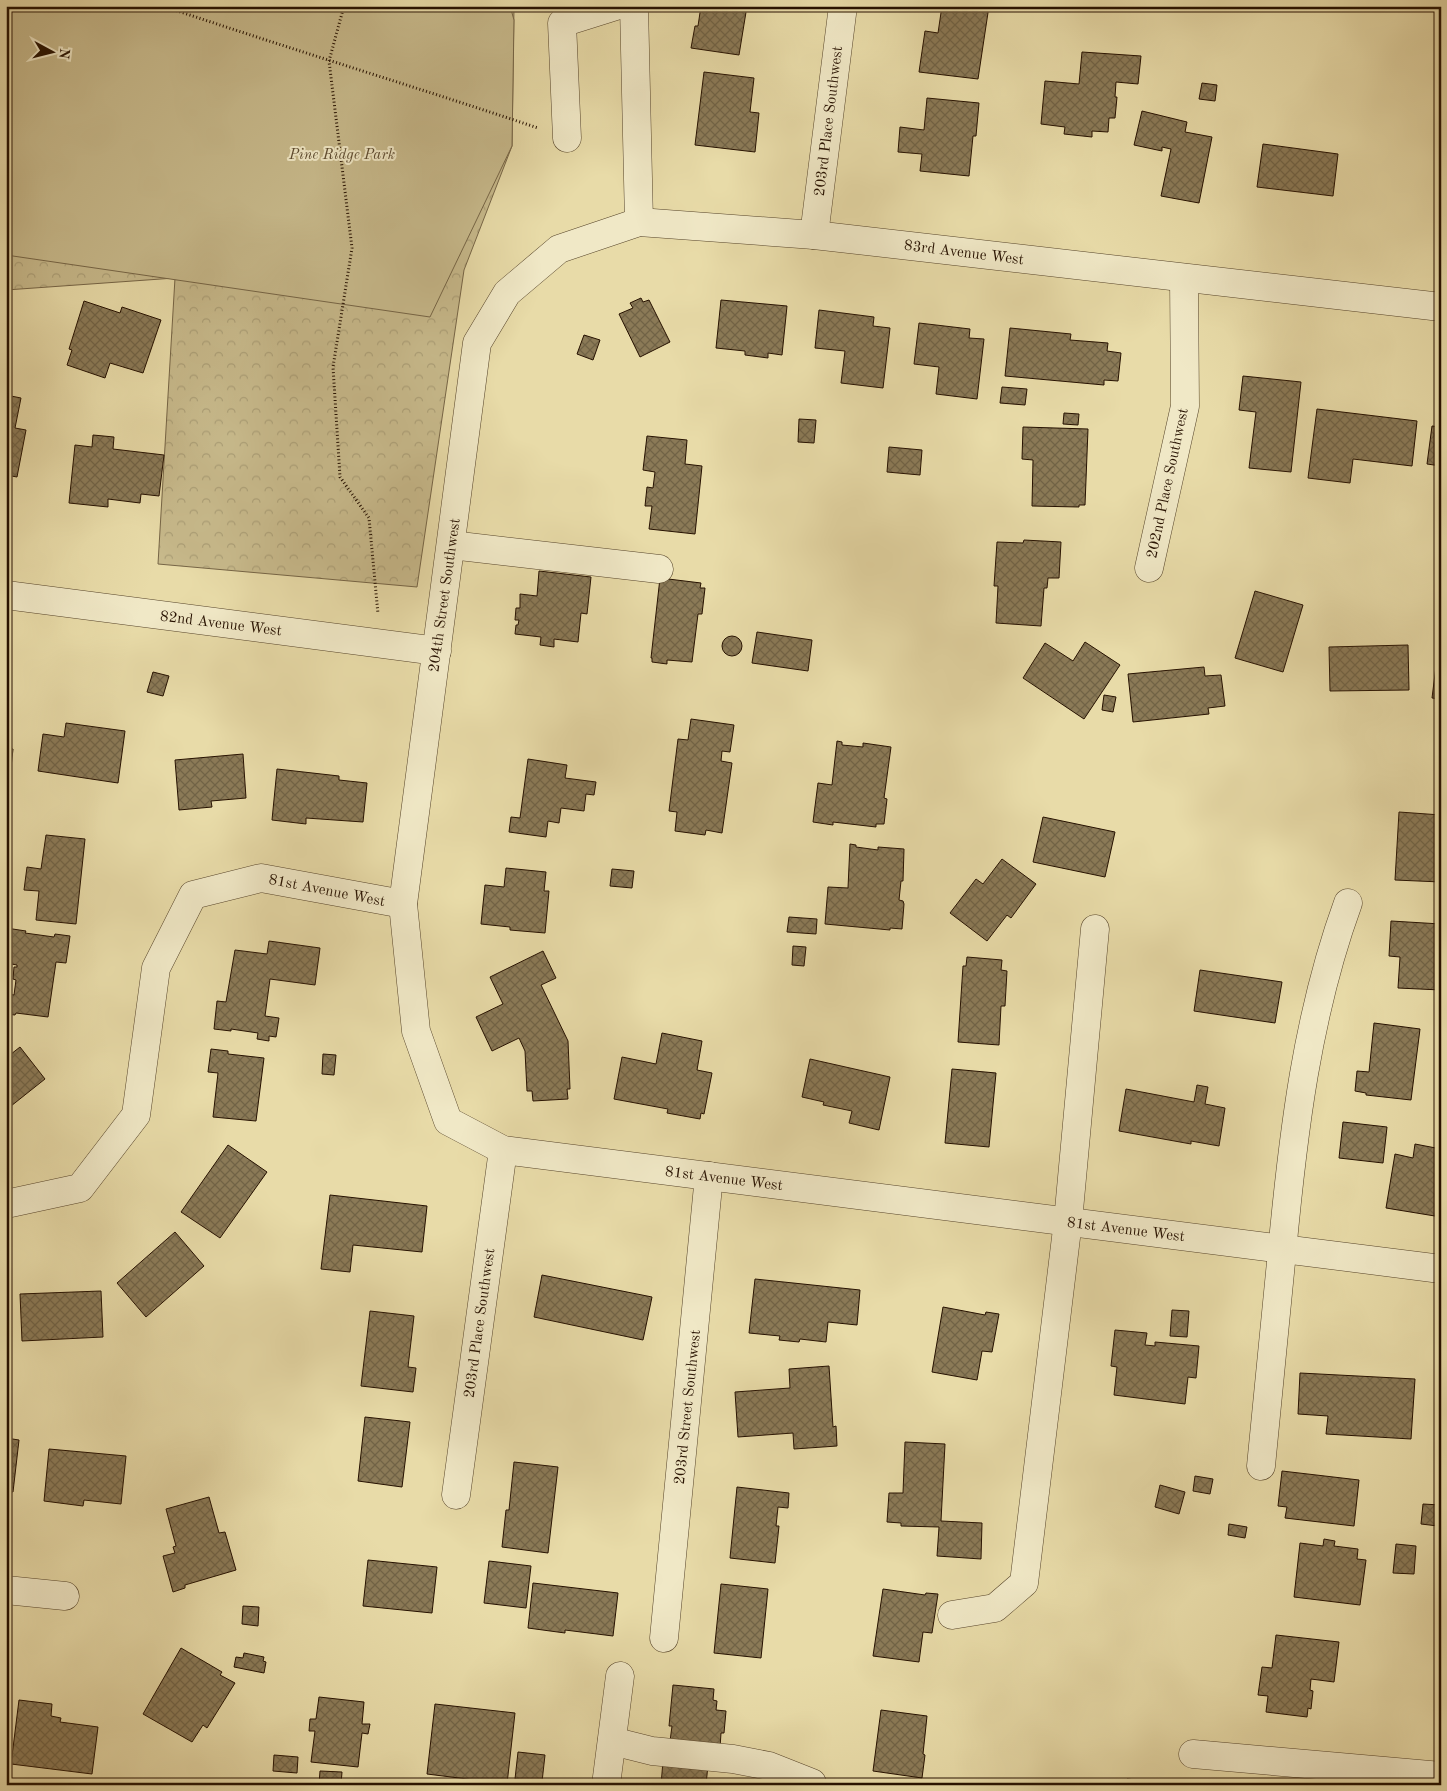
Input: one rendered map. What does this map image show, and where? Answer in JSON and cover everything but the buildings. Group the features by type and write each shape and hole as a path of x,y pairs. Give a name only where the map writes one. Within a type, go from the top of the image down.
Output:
{"street":[{"path":"566,138 562,23 616,6"},
{"path":"634,6 639,222"},
{"name":"203rd Place Southwest","path":"814,235 843,6"},
{"name":"83rd Avenue West","path":"507,293 559,249 639,222 814,235 1441,307"},
{"name":"202nd Place Southwest","path":"1148,568 1185,406 1184,278"},
{"name":"204th Street Southwest","path":"403,904 477,343 507,293"},
{"path":"451,545 659,569"},
{"name":"82nd Avenue West","path":"6,595 437,651"},
{"name":"81st Avenue West","path":"6,1204 80,1188 136,1115 156,968 193,895 261,878 403,904 416,1031 448,1121 503,1150 1441,1269"},
{"path":"1261,1466 1288,1181 1300,1100 1310,1039 1329,960 1348,903"},
{"path":"952,1615 995,1608 1024,1583 1068,1221 1095,929"},
{"name":"203rd Place Southwest","path":"456,1495 503,1150"},
{"name":"203rd Street Southwest","path":"664,1638 710,1176"},
{"path":"6,1590 65,1596"},
{"path":"606,1785 620,1676"},
{"path":"612,1741 652,1750 733,1759 768,1766 812,1783"},
{"path":"1193,1754 1441,1776"}],"path":[{"path":"162,6 329,61 387,77 566,138"},
{"path":"344,6 329,61 352,248 333,367 340,477 369,518 381,644"}],"green space":[{"name":"Pine Ridge Park","path":"6,6 514,6 512,146 464,270 417,587 158,564 175,278 6,290"},
{"name":"Pine Ridge Park","path":"6,6 510,6 514,20 512,146 430,317 6,255"}]}
